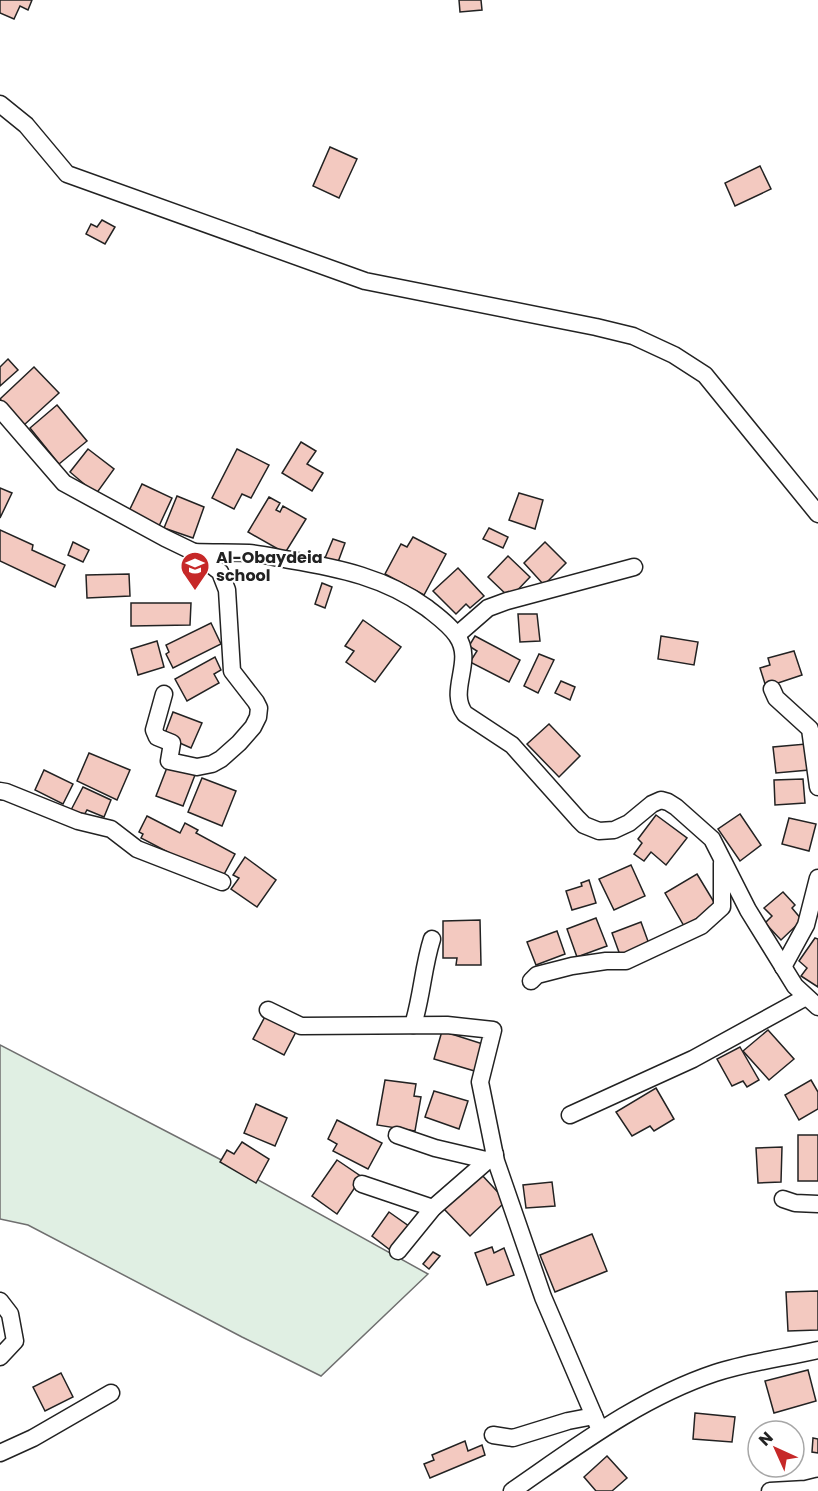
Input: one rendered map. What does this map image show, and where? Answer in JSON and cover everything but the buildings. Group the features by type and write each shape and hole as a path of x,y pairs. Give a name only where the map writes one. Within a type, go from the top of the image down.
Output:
{"street":[{"path":"0,104 26,125 67,174 365,281 605,329 633,336 674,355 705,375 818,514"},
{"path":"0,409 64,483 194,552 219,572 227,590 232,671 256,702 259,708 258,717 253,727 239,743 212,764 196,767 168,761 172,742 162,740 154,730 164,694"},
{"path":"194,552 251,553 325,566 364,576 408,594 457,635 464,649 465,657 458,694 459,707 472,720 512,745 584,825 599,831 614,830 629,823 652,804 661,800 669,802 712,839 747,910 795,987 812,1002 570,1115"},
{"path":"457,635 488,608 634,567"},
{"path":"772,689 776,698 810,724 818,788"},
{"path":"0,791 78,821 111,829 137,849 222,882"},
{"path":"531,981 537,975 572,966 606,961 626,961 701,926 722,907 722,858"},
{"path":"783,967 806,925 818,878"},
{"path":"413,1025 424,984 425,963 432,939"},
{"path":"268,1010 301,1026 447,1025 493,1030 480,1082 490,1157 543,1297 597,1423"},
{"path":"397,1135 435,1148 490,1157"},
{"path":"398,1251 433,1208 490,1157"},
{"path":"362,1184 433,1208"},
{"path":"783,1199 795,1203 818,1204"},
{"path":"0,1301 10,1314 15,1341 0,1357"},
{"path":"512,1491 597,1423 716,1373 818,1350"},
{"path":"0,1453 33,1438 111,1393"},
{"path":"493,1435 513,1438 568,1421 597,1423"},
{"path":"770,1491 818,1486"}],"green space":[{"path":"0,1045 233,1166 428,1274 321,1376 28,1225 0,1219"}],"place":[{"name":"Al-Obaydeia school","path":"195,592"}]}
